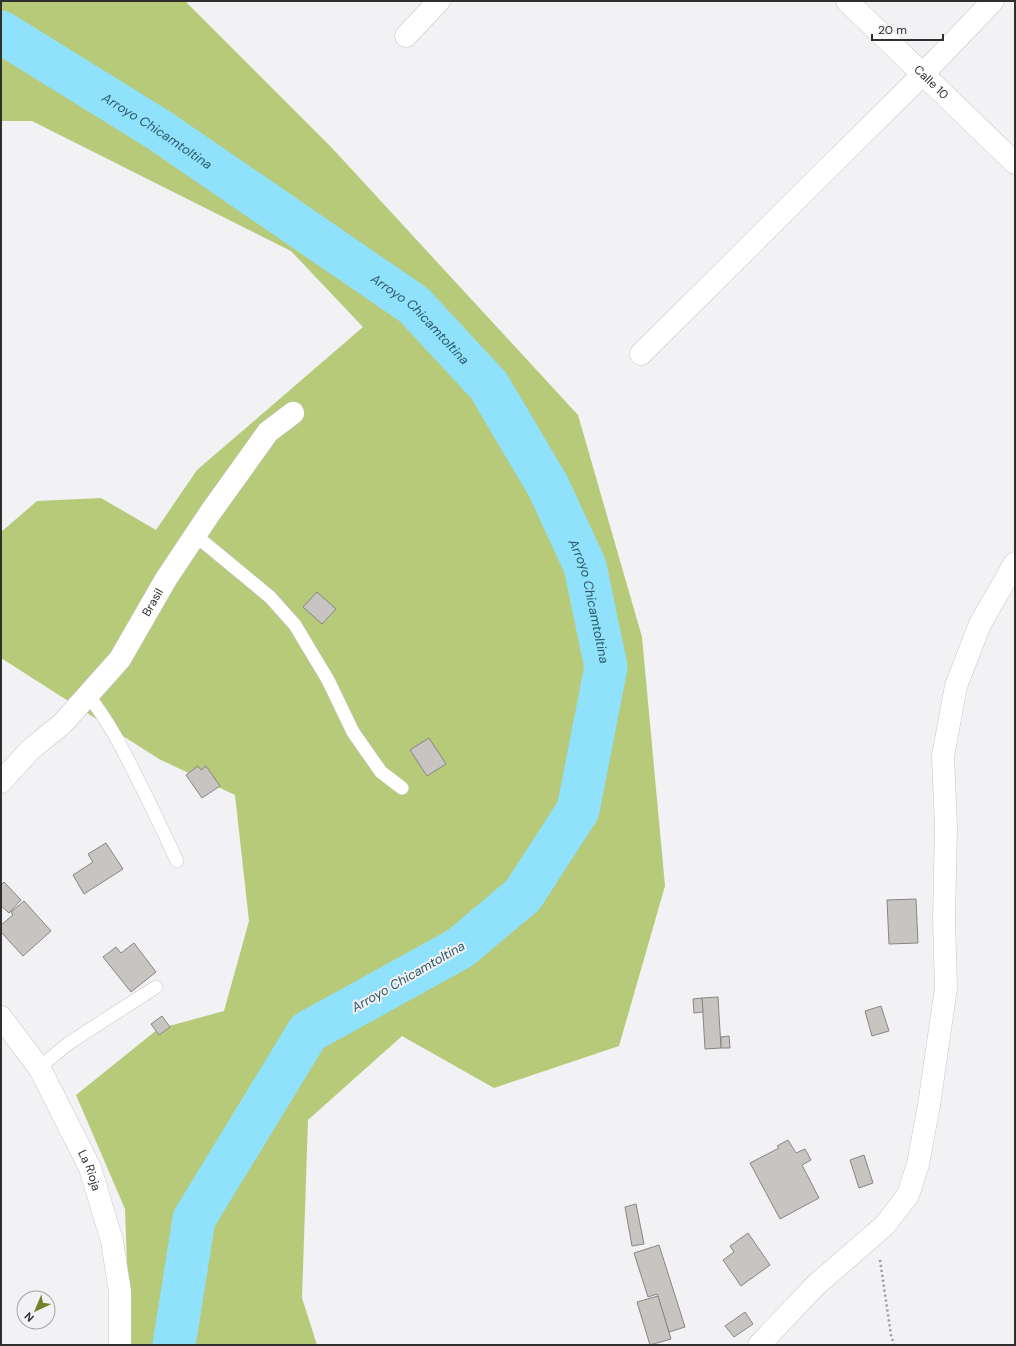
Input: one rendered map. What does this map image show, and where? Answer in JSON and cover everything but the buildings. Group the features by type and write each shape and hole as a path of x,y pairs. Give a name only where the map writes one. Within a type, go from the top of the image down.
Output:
{"street":[{"path":"406,36 439,1"},
{"name":"Calle 10","path":"847,1 922,75 1015,163"},
{"path":"641,354 922,75 993,1"},
{"name":"Brasil","path":"1,782 30,750 63,723 87,694 120,659 166,579 195,535 268,432 293,413"},
{"path":"759,1345 816,1285 885,1225 908,1195 918,1164 929,1105 946,988 944,920 946,827 943,756 956,686 980,624 1015,563"},
{"name":"La Rioja","path":"1,1017 40,1069 90,1168 112,1241 120,1292 120,1345"}],"lane":[{"path":"195,535 270,597 295,625 328,680 353,732 381,772 402,788"},
{"path":"87,694 96,705 121,744 177,861"},
{"path":"40,1069 46,1062 69,1043 156,987"}],"path":[{"path":"877,1232 890,1335 894,1345"}],"green space":[{"path":"1,1 185,1 332,148 578,415 642,637 665,886 619,1046 494,1088 402,1036 308,1120 302,1298 317,1345 130,1345 125,1209 76,1095 158,1029 224,1011 249,921 235,795 159,759 1,658 1,532 37,501 101,498 156,530 197,470 363,327 291,251 32,121 1,121"}],"waterway":[{"name":"Arroyo Chicamtoltina","path":"1,32 159,130 414,305 489,386 548,486 585,566 606,667 578,810 523,895 460,948 308,1032 194,1219 174,1345"}]}
